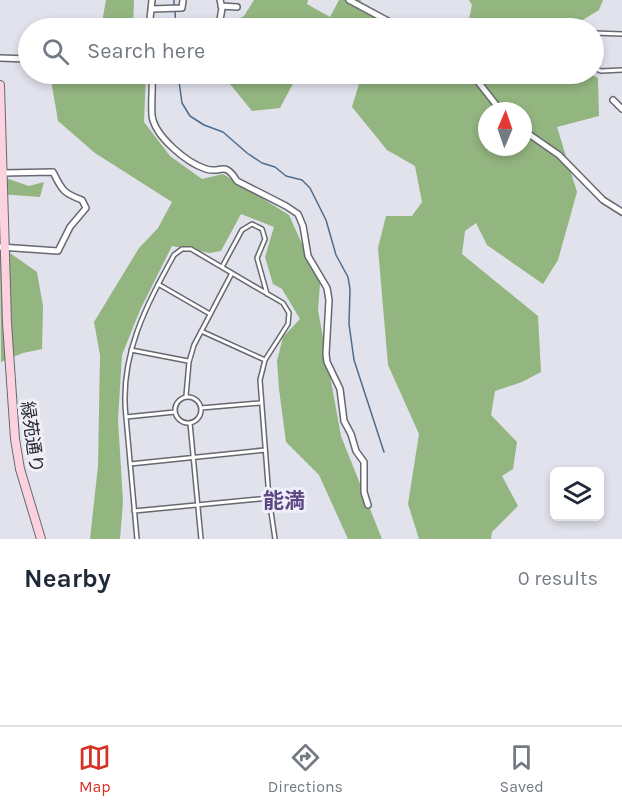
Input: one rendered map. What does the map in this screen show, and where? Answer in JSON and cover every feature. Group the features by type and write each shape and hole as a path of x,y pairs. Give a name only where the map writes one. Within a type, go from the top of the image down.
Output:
{"street":[{"path":"151,18 152,0"},
{"path":"151,9 182,8 183,0"},
{"path":"350,0 383,18"},
{"path":"220,18 221,3 237,7"},
{"path":"0,58 18,59"},
{"path":"152,84 152,118 168,146 205,169 224,168 232,173 237,181 298,214 303,226 308,256 327,288 329,300 327,362 340,389 345,421 356,451 364,462 364,492 368,505"},
{"path":"480,84 494,102"},
{"name":"緑苑通り","path":"0,85 3,247 15,439 27,497 41,539"},
{"path":"613,100 622,109"},
{"path":"532,136 559,154 603,200 622,212"},
{"path":"3,173 53,172 61,189 66,194 82,200 86,208 70,226 58,251 3,247"}],"lane":[{"path":"604,33 622,34"},
{"path":"604,71 622,70"},
{"path":"222,267 242,230 252,224 262,229 264,239 257,258 267,294"},
{"path":"137,539 124,401 125,370 137,328 158,284 174,255 182,249 191,249 283,303 289,313 288,324 265,360 260,380 260,403 275,539"},
{"path":"186,396 189,362 194,345 232,273"},
{"path":"158,284 210,314"},
{"path":"201,331 265,360"},
{"path":"131,350 189,362"},
{"path":"186,396 196,399 201,408 199,418 190,423 180,421 175,412 177,402 186,396"},
{"path":"201,408 260,403"},
{"path":"126,417 175,412"},
{"path":"190,423 201,539"},
{"path":"130,464 266,450"},
{"path":"134,511 269,498"}],"green space":[{"path":"106,0 134,0 133,18 103,18"},
{"path":"254,0 308,0 307,4 330,17 339,0 361,0 359,5 378,18 240,18"},
{"path":"469,0 603,0 599,10 586,18 469,18 472,5"},
{"path":"52,84 146,84 144,122 170,156 202,179 223,174 289,215 320,284 318,310 341,436 382,539 348,539 319,475 286,442 277,361 283,337 300,319 282,289 273,284 265,257 274,227 241,214 221,251 210,253 172,246 140,310 122,355 118,419 123,502 120,539 90,539 98,466 100,355 94,322 139,248 158,228 172,202 95,153 58,121"},
{"path":"230,84 293,84 280,108 252,111"},
{"path":"359,84 598,84 599,116 557,127 577,192 558,260 543,284 487,245 476,223 465,231 462,254 538,316 541,372 522,382 495,391 491,415 517,442 513,469 502,476 518,506 492,532 491,539 419,539 408,504 419,434 388,365 378,248 386,216 412,216 422,202 415,166 387,150 352,107"},
{"path":"0,176 29,186 44,182 40,197 0,194"},
{"path":"0,246 37,272 43,306 42,349 23,353 1,362"}],"waterway":[{"path":"174,0 174,7"},
{"path":"175,11 175,18"},
{"path":"179,84 182,103 190,116 204,125 223,132 262,163 275,167 286,176 302,180 310,188 326,220 336,255 348,277 349,324 354,360 384,452"}],"district":[{"name":"能満","path":"284,501"}]}
